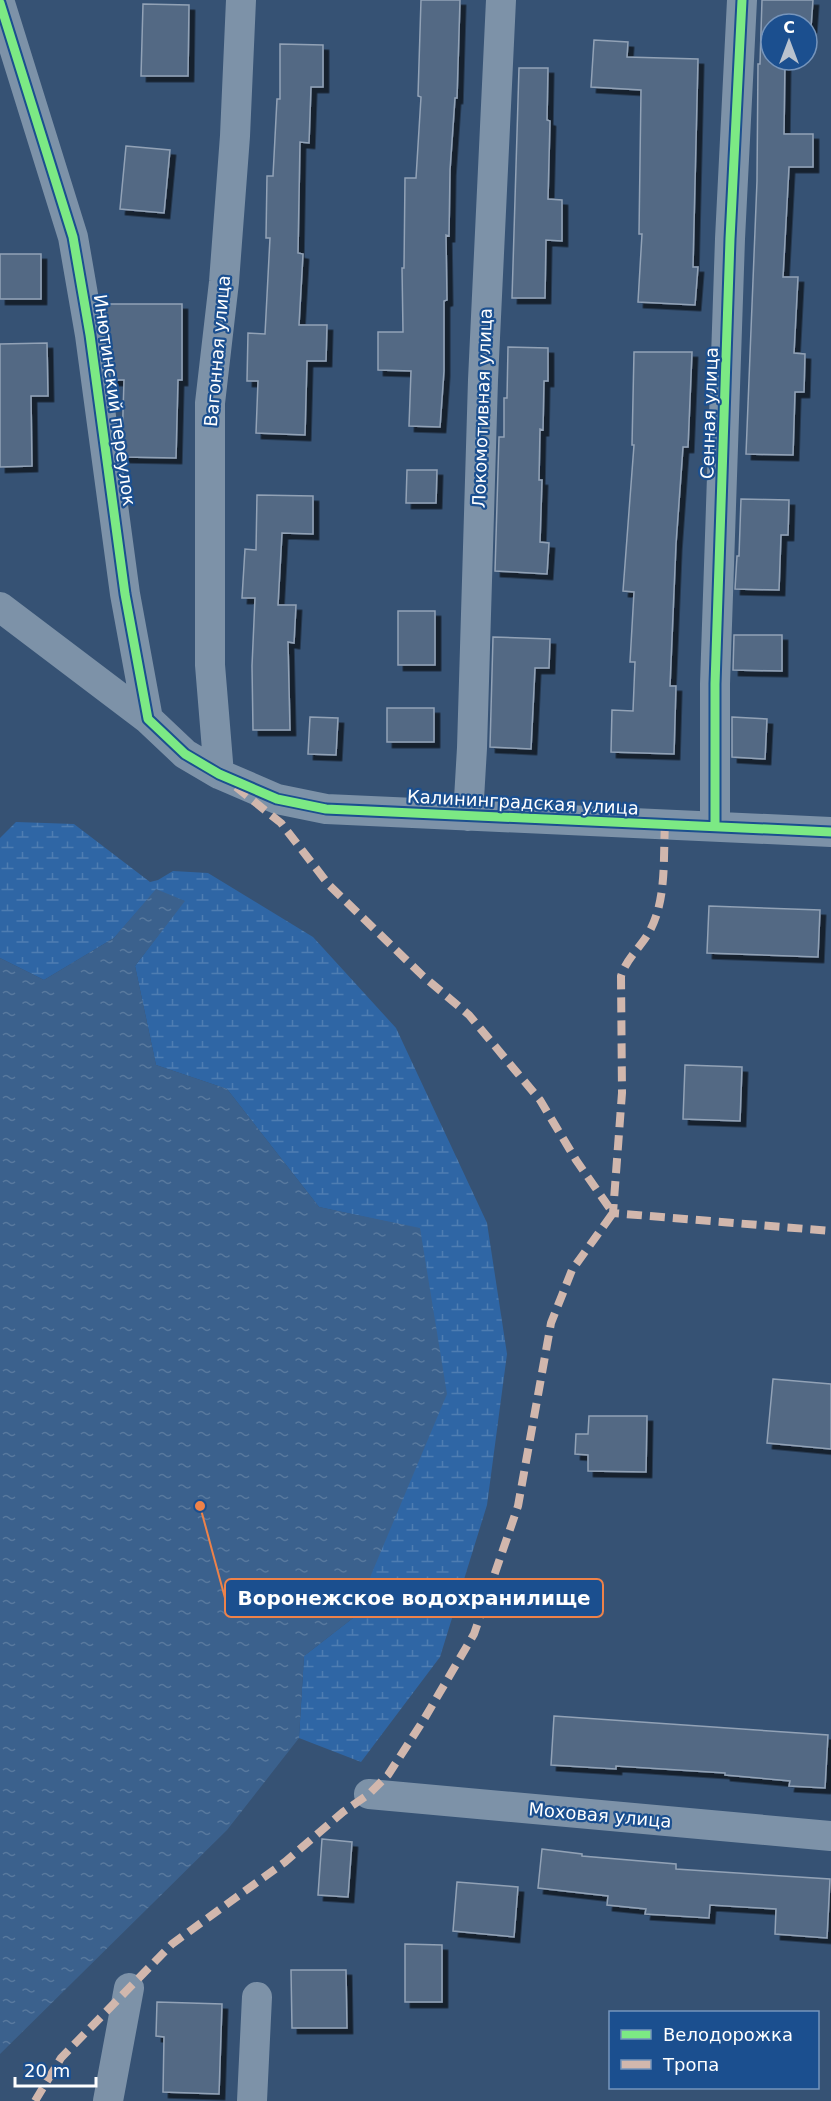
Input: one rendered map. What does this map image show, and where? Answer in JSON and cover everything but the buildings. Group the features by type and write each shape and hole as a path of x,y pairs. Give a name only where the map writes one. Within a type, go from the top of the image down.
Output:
{"street":[{"name":"Вагонная улица","path":"219,774 210,665 210,403 224,282 236,136 241,0"},
{"name":"Локомотивная улица","path":"468,816 483,380 501,0"},
{"name":"Сенная улица","path":"715,826 715,684 730,239 742,0"},
{"name":"Инютинский переулок","path":"3,3 73,237 90,336 125,594 148,719"},
{"path":"0,607 148,719 186,754 219,774"},
{"name":"Калининградская улица","path":"219,774 277,799 326,809 831,832"},
{"name":"Моховая улица","path":"369,1794 831,1836"},
{"path":"108,2101 129,1988"},
{"path":"252,2101 257,1997"}],"green space":[{"path":"16,822 74,824 150,882 173,871 208,873 313,937 396,1028 487,1223 507,1354 487,1505 440,1657 361,1762 299,1738 304,1656 353,1618 420,1229 319,1207 227,1089 156,1065 135,966 184,901 156,890 114,938 44,980 0,958 0,838"}],"water":[{"path":"156,889 185,901 135,966 156,1065 227,1089 319,1207 420,1228 447,1394 353,1618 304,1656 299,1738 227,1830 0,2054 0,958 44,980 114,938"}],"marked path":[{"path":"35,2101 61,2058 172,1944 285,1862 343,1812 369,1794 388,1775 474,1634 518,1506 551,1323 572,1270 613,1213 576,1160 540,1100 469,1015 423,976 329,885 281,823 236,787"},
{"path":"665,824 663,880 654,922 621,976 622,1093 613,1213 831,1231"}],"cycle path":[{"path":"715,826 715,684 730,239 742,0"},
{"path":"0,3 73,237 90,335 125,594 148,719 185,754 219,774 277,799 326,809 831,832"}],"place":[{"name":"Воронежское водохранилище","path":"200,1506"}]}
